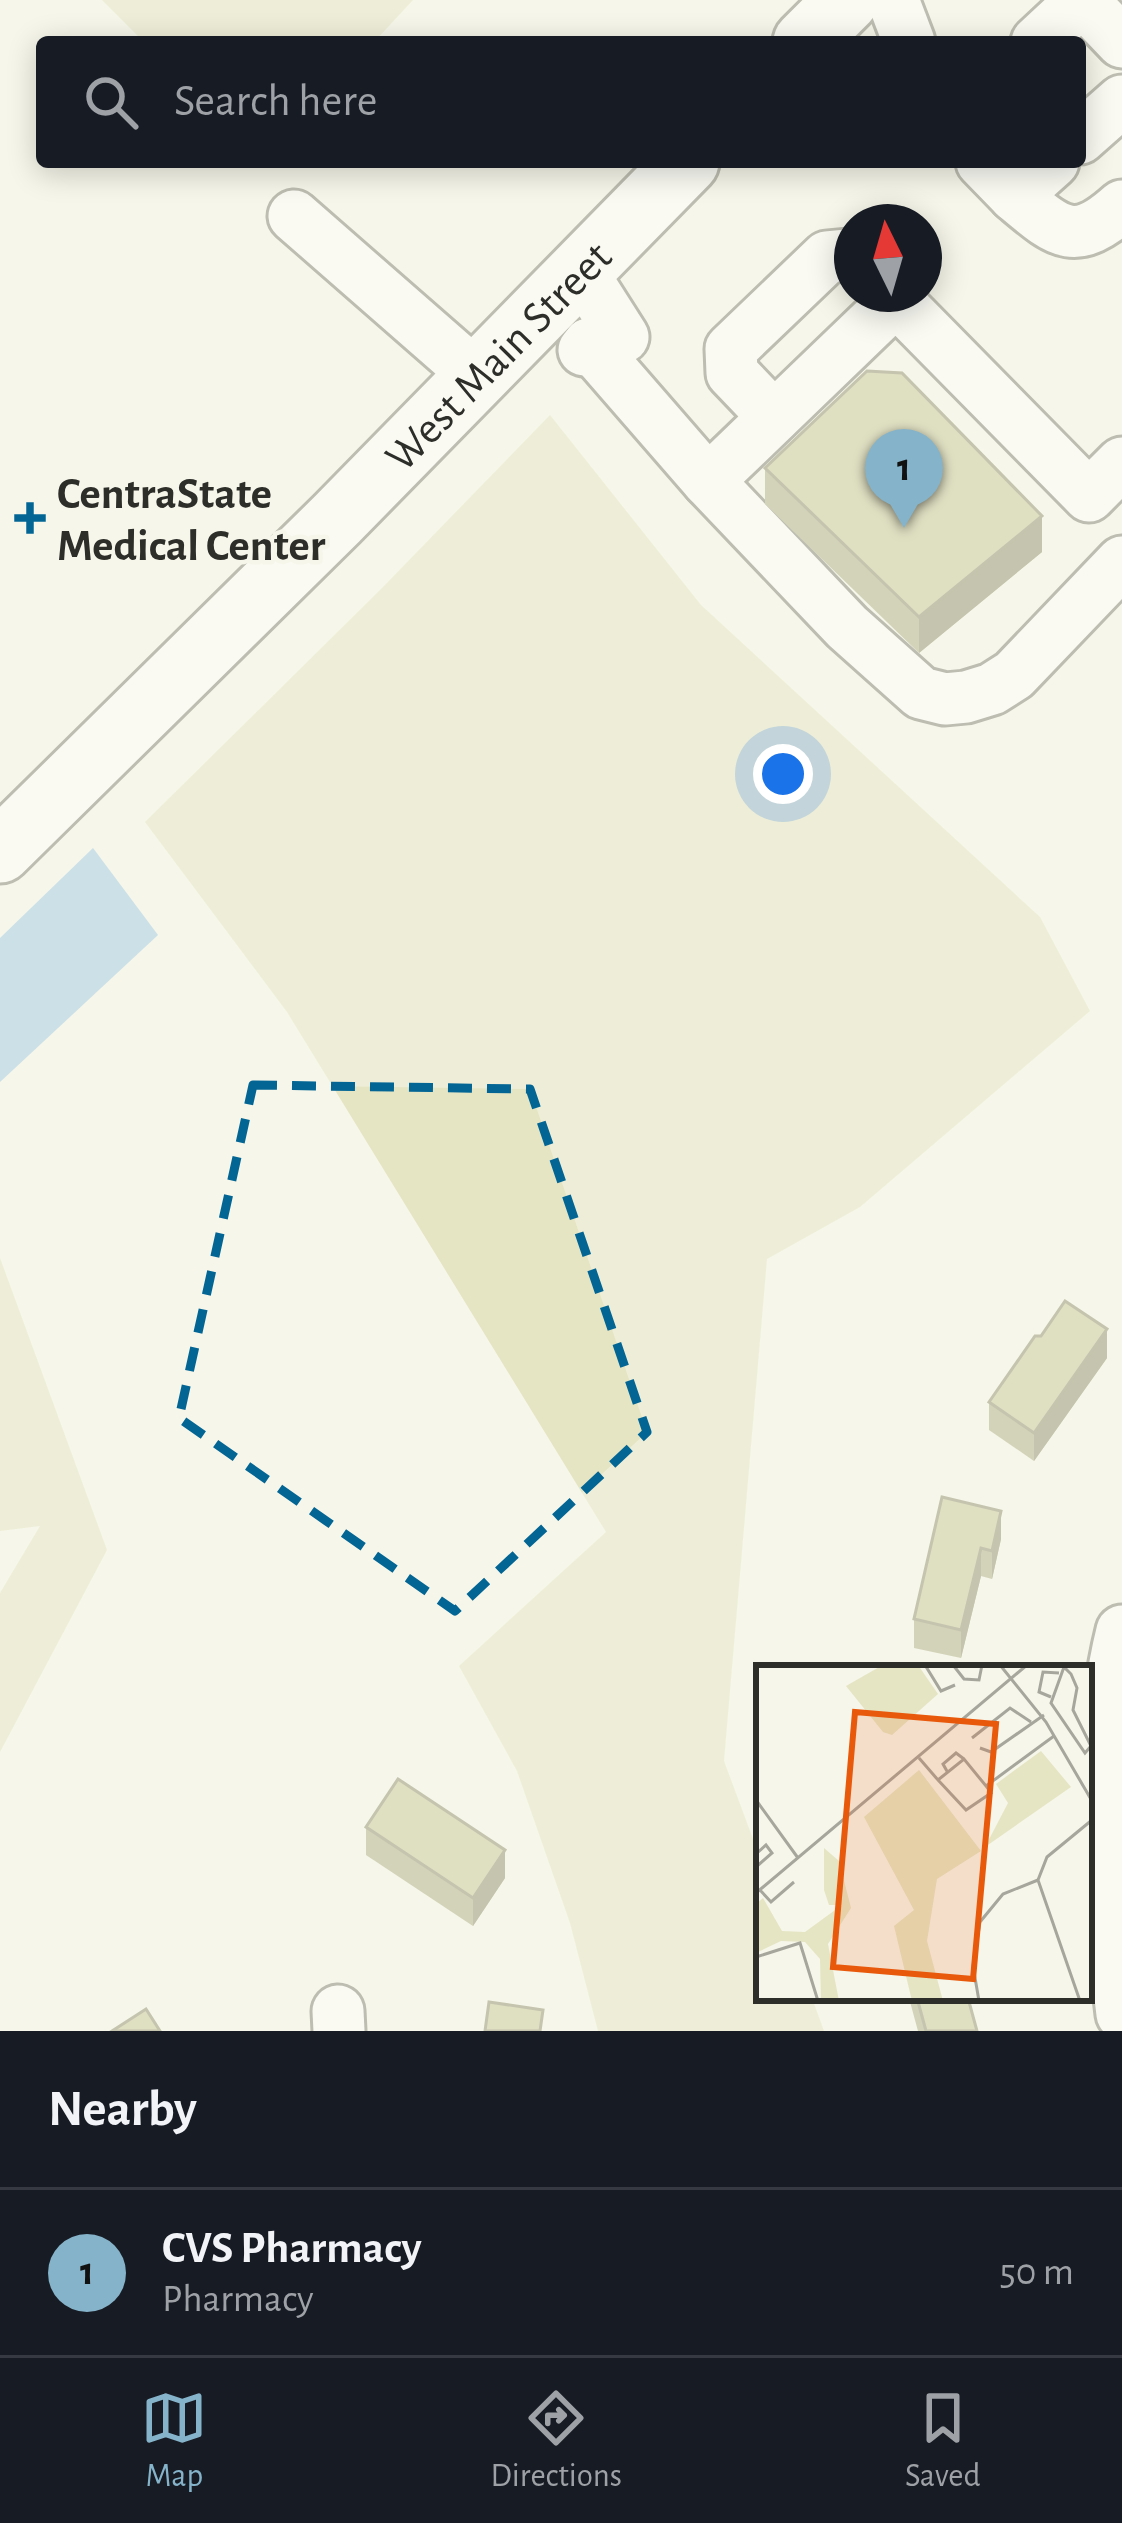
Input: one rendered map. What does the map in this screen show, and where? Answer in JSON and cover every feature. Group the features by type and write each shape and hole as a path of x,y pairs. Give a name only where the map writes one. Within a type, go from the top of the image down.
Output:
{"main road":[{"path":"811,36 847,0"},
{"name":"West Main Street","path":"0,851 477,376 561,331 581,271 681,168"}],"street":[{"path":"893,0 907,36"},
{"path":"1043,36 1082,0 1122,42"},
{"path":"1086,133 1122,101"},
{"path":"998,179 1034,168"},
{"path":"998,179 1047,223 1069,233 1105,221 1122,206"},
{"path":"294,216 477,376"},
{"path":"775,417 732,373 731,349 826,257 834,256"},
{"path":"708,481 878,312"},
{"path":"910,312 1111,494"},
{"path":"561,331 861,640 921,693 944,699 992,689 1013,675 1122,562"},
{"path":"1122,1631 1106,1722 1106,1839 1122,2014"}],"highlighted area":[{"path":"253,1085 530,1089 647,1432 455,1611 179,1418"}],"green space":[{"path":"102,0 413,0 380,36 138,36"},
{"path":"550,415 701,605 1040,917 1090,1011 860,1207 767,1259 724,1761 756,1847 756,2001 813,2001 824,2031 598,2031 570,1923 517,1771 459,1666 606,1532 287,1012 145,822"},
{"path":"0,1258 107,1550 0,1752 0,1593 40,1526 0,1531"}],"water":[{"path":"93,848 158,935 0,1082 0,938"}],"building":[{"path":"867,371 902,373 1042,516 919,617 765,468"},
{"path":"1065,1301 1107,1329 1034,1433 989,1402"},
{"path":"942,1497 1001,1511 992,1551 981,1548 961,1630 914,1619"},
{"path":"398,1779 505,1850 473,1898 366,1827"},
{"path":"918,2001 969,2001 977,2031 926,2031"},
{"path":"489,2002 543,2010 540,2031 485,2031"},
{"path":"146,2009 160,2031 112,2031"}],"place":[{"name":"CentraState Medical Center","path":"30,518"},
{"name":"CVS Pharmacy","path":"904,528"}]}
